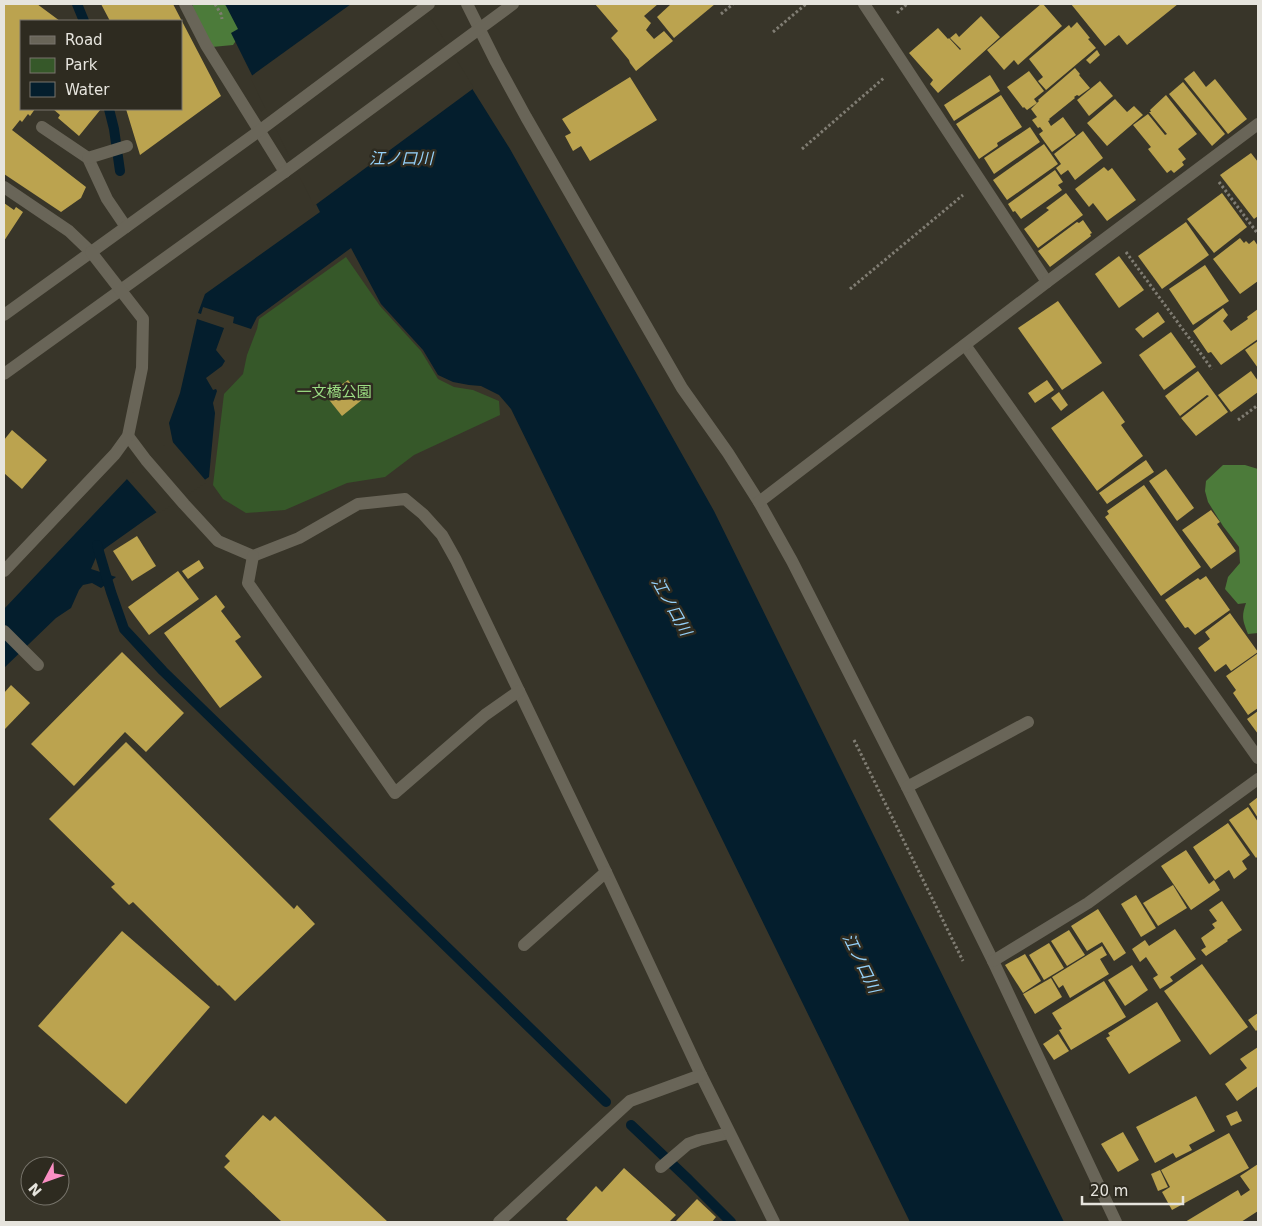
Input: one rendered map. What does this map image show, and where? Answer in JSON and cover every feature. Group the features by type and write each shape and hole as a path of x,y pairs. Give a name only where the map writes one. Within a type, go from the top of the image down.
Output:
{"street":[{"path":"185,4 206,45 259,131 289,169"},
{"path":"4,315 259,131 429,4"},
{"path":"467,4 526,117 682,388 728,453 759,502 792,561 993,961 1116,1222"},
{"path":"4,374 289,169 513,4"},
{"path":"864,4 1047,282"},
{"path":"759,502 1258,124"},
{"path":"42,126 88,158 107,199 126,227"},
{"path":"88,158 127,146"},
{"path":"4,188 69,231 91,252 143,319 142,368 128,436 115,454 4,571"},
{"path":"965,345 1258,758"},
{"path":"128,436 184,504 218,540 253,556 299,538 358,504 405,500 423,514 442,535 456,560 606,872 729,1133 774,1222"},
{"path":"253,556 248,583 395,793 485,715 518,691"},
{"path":"4,631 38,665"},
{"path":"907,787 1028,722"},
{"path":"993,961 1088,903 1258,779"},
{"path":"524,945 606,872"},
{"path":"499,1222 630,1101 701,1075"},
{"path":"661,1167 688,1144 729,1133"}],"path":[{"path":"215,4 221,14"},
{"path":"721,14 733,4"},
{"path":"773,32 806,4"},
{"path":"802,149 902,62"},
{"path":"1205,164 1258,234"},
{"path":"850,289 980,181"},
{"path":"1112,233 1212,369"},
{"path":"1238,420 1258,405"},
{"path":"854,740 963,961"}],"green space":[{"path":"193,4 221,4 228,6 238,20 240,35 233,45 212,47 191,11"},
{"name":"一文橋公園","path":"346,257 380,306 421,351 438,379 454,387 473,390 499,401 500,415 414,455 385,477 347,483 285,510 246,513 223,499 213,485 224,394 243,374 259,319"},
{"path":"1223,465 1245,465 1258,469 1258,633 1248,634 1243,619 1246,603 1238,604 1225,589 1228,577 1240,563 1239,547 1208,502 1205,491 1206,481"}],"water":[{"name":"江ノ口川","path":"225,4 419,4 510,149 714,511 1064,1222 910,1222 511,409 499,395 481,386 453,382 438,375 423,350 381,304 351,248 257,317 251,329 233,323 234,317 203,307 201,314 198,313 205,294 320,212 231,33 238,29"},
{"path":"197,319 224,328 216,350 225,361 222,366 206,378 213,390 216,389 217,391 213,403 215,413 209,477 97,555 91,569 116,577 101,588 92,583 83,585 71,608 56,618 4,668 4,609 127,479 173,443 169,423 180,393"}],"pier":[{"path":"351,4 422,4 474,88 314,206 250,77"},
{"path":"171,440 207,482 158,514 126,478"}],"building":[{"path":"4,4 37,4 59,20 20,20 20,110 34,110 30,116 28,114 22,122 20,120 12,130 86,187 81,198 61,212 4,174"},
{"path":"101,4 173,4 181,20 109,20"},
{"path":"595,4 658,4 644,16 651,23 646,30 654,39 664,31 673,41 636,71 611,38 618,31"},
{"path":"671,4 715,4 674,38 657,17"},
{"path":"1041,4 1062,26 1018,65 1014,60 1004,70 987,50"},
{"path":"1071,4 1178,4 1127,45 1119,35 1105,46"},
{"path":"981,16 1000,37 938,93 930,84 933,80 909,53 938,28 960,50 950,38 956,33 959,37"},
{"path":"182,21 221,96 140,155 126,110 182,110"},
{"path":"1077,22 1096,48 1046,90 1038,81 1043,77 1029,59 1069,25 1071,28"},
{"path":"1097,50 1100,55 1090,64 1086,60"},
{"path":"1075,68 1090,88 1079,96 1074,97 1049,119 1048,121 1051,126 1063,117 1076,135 1052,152 1039,134 1043,131 1032,120 1037,117 1031,109 1038,100"},
{"path":"1029,71 1044,91 1034,99 1037,103 1027,110 1023,108 1007,87"},
{"path":"1194,71 1206,87 1215,79 1247,119 1228,134 1184,79"},
{"path":"990,75 1000,91 954,121 944,105"},
{"path":"630,77 657,120 590,161 581,146 573,151 565,136 571,133 562,119"},
{"path":"1100,81 1113,96 1089,116 1077,100"},
{"path":"1183,82 1225,134 1212,146 1169,94"},
{"path":"1001,95 1022,127 997,143 998,146 979,159 956,124"},
{"path":"1166,95 1197,134 1178,149 1186,159 1182,162 1184,165 1174,173 1171,170 1167,173 1148,149 1151,147 1133,125 1148,114 1165,135 1167,134 1149,112"},
{"path":"1115,99 1127,112 1134,106 1143,115 1107,146 1087,123"},
{"path":"54,110 100,110 79,136 58,118 60,115"},
{"path":"1030,127 1040,142 994,174 984,158"},
{"path":"1083,131 1103,158 1075,180 1068,170 1061,175 1056,168 1061,164 1054,154"},
{"path":"1044,144 1058,164 1007,200 993,180"},
{"path":"1251,153 1258,162 1258,216 1254,219 1220,175"},
{"path":"1104,167 1108,171 1112,168 1136,200 1107,221 1093,203 1089,207 1075,189"},
{"path":"1055,170 1063,182 1058,185 1062,190 1021,219 1008,204"},
{"path":"1066,193 1083,215 1038,248 1024,229 1049,210 1046,208"},
{"path":"1222,193 1247,227 1214,253 1187,219"},
{"path":"4,203 14,210 16,207 23,212 4,241"},
{"path":"1083,220 1092,233 1090,234 1091,236 1050,267 1038,251 1077,222 1079,223"},
{"path":"1186,222 1209,255 1162,289 1138,256"},
{"path":"1240,238 1244,243 1246,241 1249,244 1254,240 1258,246 1258,281 1240,294 1213,259"},
{"path":"1119,256 1144,290 1119,308 1095,274"},
{"path":"1205,265 1229,301 1193,325 1169,289"},
{"path":"1058,301 1102,363 1062,390 1018,328"},
{"path":"1223,308 1228,315 1223,321 1231,331 1258,309 1258,339 1221,365 1211,352 1208,353 1193,331"},
{"path":"1158,312 1165,322 1143,338 1135,329"},
{"path":"1171,332 1196,367 1164,390 1139,355"},
{"path":"1258,341 1258,368 1245,350"},
{"path":"1198,371 1228,412 1196,436 1181,418 1209,396 1207,395 1180,416 1165,396"},
{"path":"1251,371 1258,381 1258,392 1231,412 1218,395"},
{"path":"348,380 363,399 342,416 326,396"},
{"path":"1047,380 1054,390 1035,403 1028,393"},
{"path":"1103,391 1125,422 1121,425 1143,456 1097,491 1051,428"},
{"path":"1059,392 1068,405 1061,411 1051,398"},
{"path":"12,430 47,460 22,489 4,473 4,440"},
{"path":"1146,460 1154,472 1107,504 1099,493"},
{"path":"1166,469 1194,508 1177,521 1149,481"},
{"path":"1144,485 1201,567 1161,596 1105,517 1109,514 1107,511"},
{"path":"1211,510 1220,522 1217,524 1236,551 1211,569 1182,530"},
{"path":"137,536 156,566 132,581 113,551"},
{"path":"199,560 204,568 188,579 182,571"},
{"path":"178,571 199,599 149,635 128,607"},
{"path":"1206,576 1230,610 1195,635 1188,627 1185,628 1165,600 1198,578 1200,580"},
{"path":"216,595 225,607 221,611 241,637 235,641 262,677 220,708 164,633"},
{"path":"1230,613 1258,652 1231,671 1226,664 1215,672 1198,648 1210,639 1205,632"},
{"path":"122,652 184,713 146,752 125,732 74,786 31,744"},
{"path":"1257,654 1258,708 1248,715 1233,693 1236,690 1226,676"},
{"path":"11,685 30,703 4,730 4,693"},
{"path":"1258,711 1258,734 1247,719"},
{"path":"126,742 294,909 297,905 315,924 235,1001 133,902 129,905 111,887 115,884 49,819"},
{"path":"1258,797 1258,818 1249,804"},
{"path":"1248,807 1258,822 1258,856 1256,858 1229,820"},
{"path":"1228,823 1250,855 1242,861 1247,869 1234,879 1229,870 1215,880 1193,847"},
{"path":"1186,850 1209,884 1214,880 1220,890 1191,910 1161,866"},
{"path":"1173,885 1187,908 1158,926 1143,903"},
{"path":"1136,895 1156,928 1141,937 1121,904"},
{"path":"1222,901 1242,930 1206,956 1201,950 1206,947 1201,938 1215,928 1212,924 1217,921 1209,910"},
{"path":"1098,909 1126,953 1114,961 1102,942 1087,951 1071,926"},
{"path":"1175,929 1196,959 1170,977 1173,981 1160,989 1153,978 1158,975 1146,957 1140,962 1132,949 1145,940 1149,946"},
{"path":"1069,930 1085,955 1067,966 1051,941"},
{"path":"122,931 210,1007 126,1104 38,1026"},
{"path":"1049,943 1064,968 1044,980 1029,955"},
{"path":"1102,946 1107,955 1100,959 1109,974 1070,998 1063,985 1059,988 1052,977"},
{"path":"1025,954 1041,981 1023,993 1005,965"},
{"path":"1202,964 1248,1027 1210,1055 1164,991"},
{"path":"1132,965 1148,990 1125,1006 1108,980"},
{"path":"1051,978 1062,997 1035,1014 1023,994"},
{"path":"1104,981 1126,1017 1071,1050 1059,1030 1062,1029 1052,1013"},
{"path":"1157,1002 1181,1041 1129,1074 1106,1038 1110,1036 1108,1033"},
{"path":"1258,1013 1258,1029 1256,1031 1248,1020"},
{"path":"1058,1034 1069,1051 1054,1060 1043,1044"},
{"path":"1258,1047 1258,1086 1237,1101 1225,1084 1247,1068 1240,1059"},
{"path":"1196,1096 1215,1131 1189,1145 1192,1150 1176,1158 1173,1153 1155,1163 1136,1127"},
{"path":"1237,1111 1242,1121 1231,1126 1226,1116"},
{"path":"263,1115 270,1121 275,1116 388,1222 282,1222 224,1167 230,1161 225,1156"},
{"path":"1123,1132 1139,1160 1118,1172 1101,1144"},
{"path":"1229,1133 1249,1168 1172,1210 1162,1192 1170,1187 1161,1170"},
{"path":"1258,1164 1258,1211 1241,1222 1185,1222 1238,1190 1241,1196 1250,1190 1240,1176"},
{"path":"624,1168 676,1215 669,1222 569,1222 566,1219 596,1186 602,1192"},
{"path":"1160,1170 1168,1187 1158,1191 1151,1174"},
{"path":"697,1199 716,1217 712,1222 675,1222"}],"waterway":[{"path":"77,4 84,20"},
{"path":"109,110 120,171"},
{"path":"97,545 124,629 163,671 606,1102"},
{"path":"631,1125 731,1222"}]}
